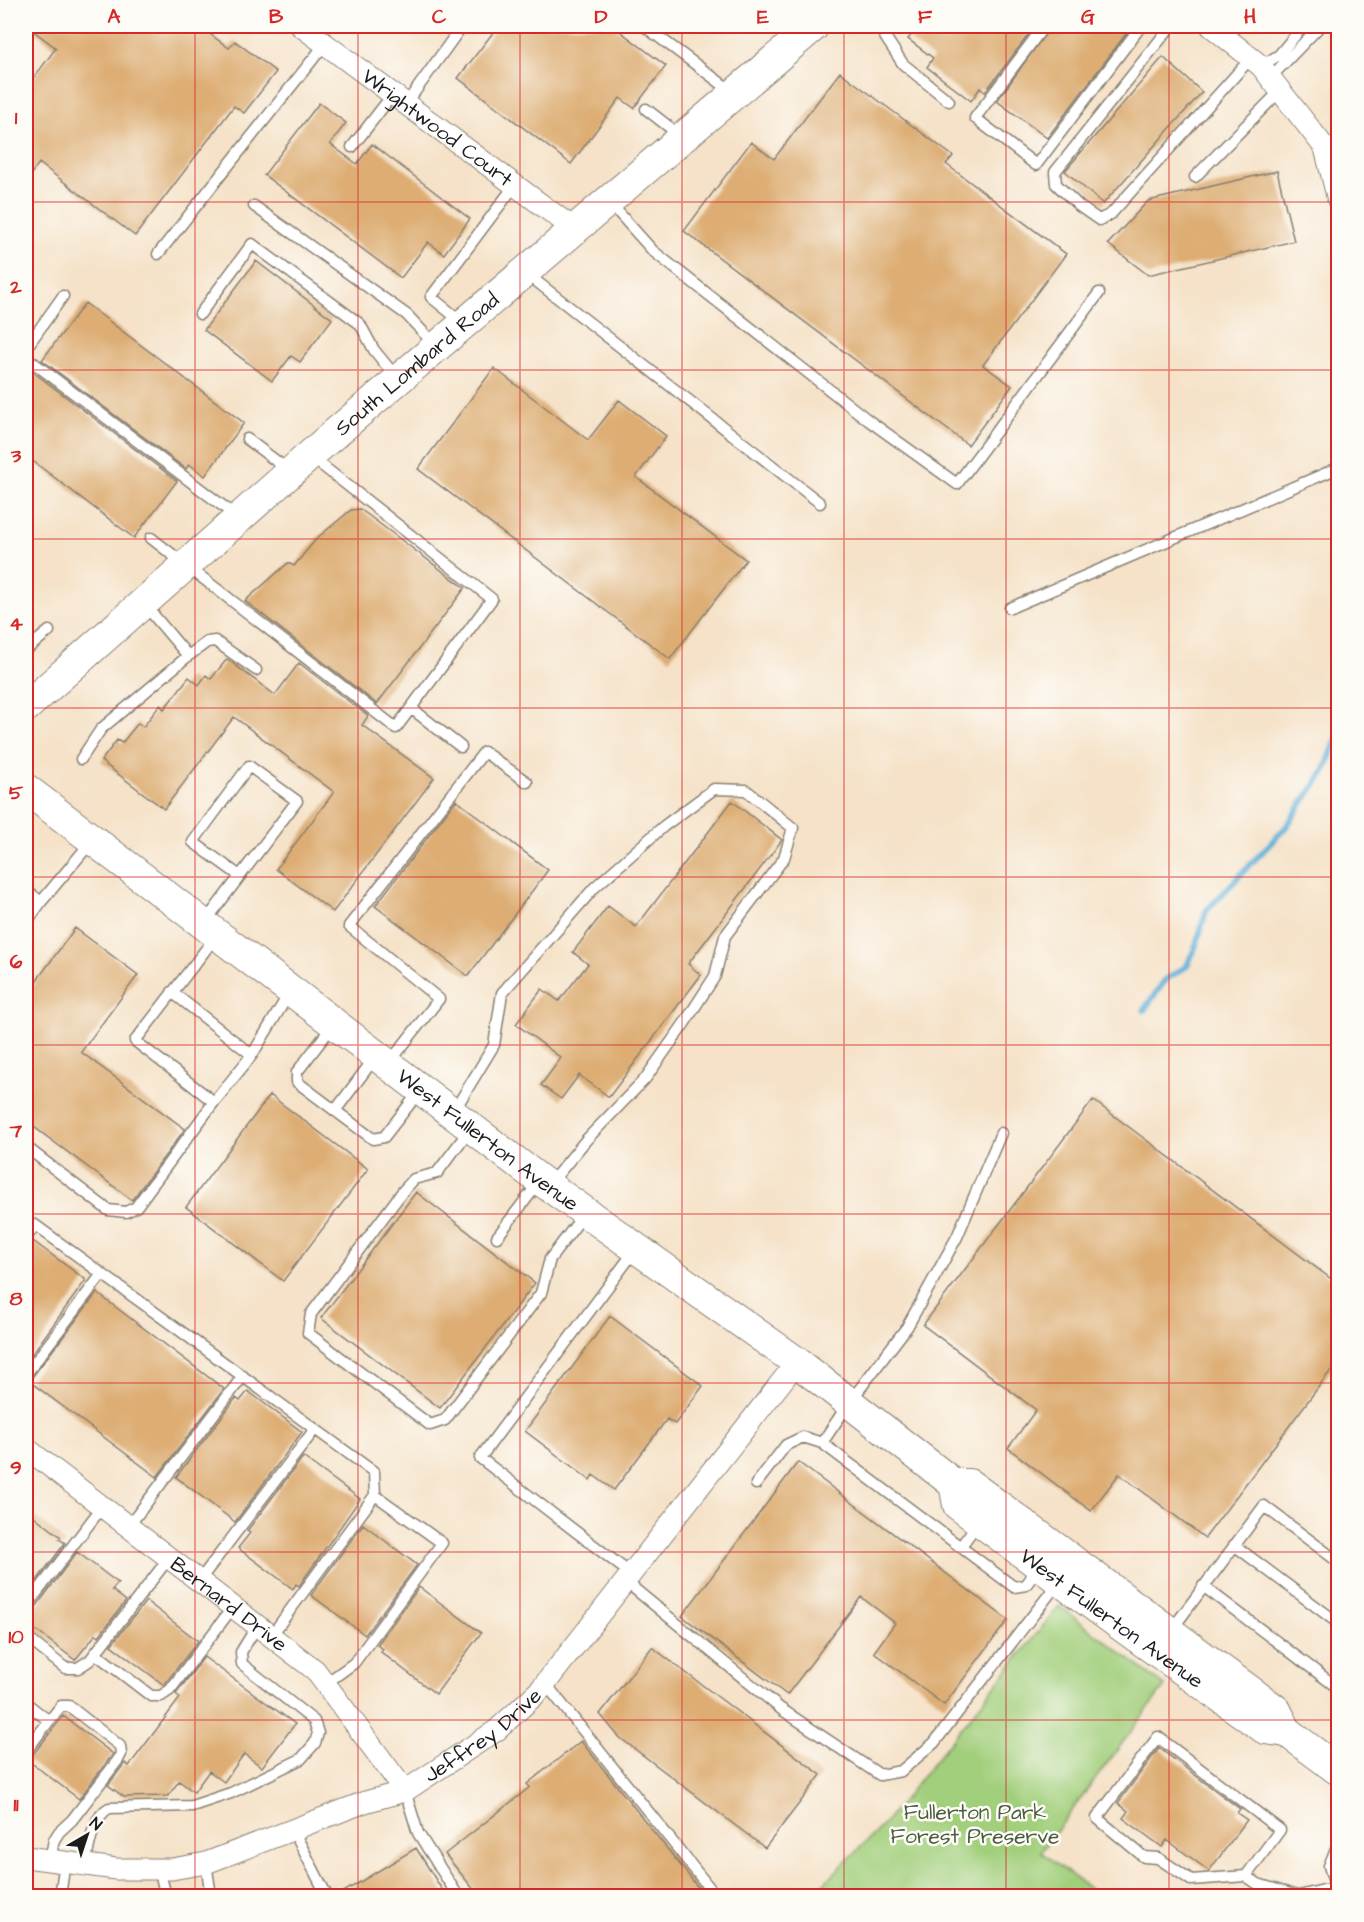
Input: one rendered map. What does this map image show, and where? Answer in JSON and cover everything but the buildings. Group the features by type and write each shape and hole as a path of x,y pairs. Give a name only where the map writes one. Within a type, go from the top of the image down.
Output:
{"street":[{"name":"Wrightwood Court","path":"301,26 574,229"},
{"name":"South Lombard Road","path":"31,698 436,347 814,26"},
{"path":"1211,26 1265,73 1332,145 1338,200"},
{"name":"West Fullerton Avenue","path":"26,789 544,1183 797,1362 954,1484 969,1484 1276,1710 1287,1732 1338,1770"},
{"name":"Jeffrey Drive","path":"26,1857 116,1869 159,1869 206,1863 365,1802 405,1791 497,1730 545,1683 797,1362"},
{"name":"Bernard Drive","path":"26,1448 315,1670 405,1791"},
{"name":"West Fullerton Avenue","path":"954,1484 958,1504 1050,1573 1265,1729 1287,1732"}],"lane":[{"path":"352,147 399,99 462,26"},
{"path":"644,26 734,93"},
{"path":"878,26 903,64 949,101"},
{"path":"1044,26 975,118 1036,165 1141,26"},
{"path":"1172,26 1055,172 1056,184 1079,206 1099,220 1111,214 1265,73 1320,26"},
{"path":"1195,177 1265,73 1302,26"},
{"path":"158,254 325,44"},
{"path":"646,110 683,137"},
{"path":"464,324 431,297 515,184"},
{"path":"608,201 653,251 868,420 957,484 1099,293"},
{"path":"254,206 407,315 436,347"},
{"path":"200,314 252,244 360,324 374,350 398,380"},
{"path":"524,272 820,503"},
{"path":"26,348 63,296"},
{"path":"26,357 239,518"},
{"path":"151,538 396,728 492,599 301,464 247,439"},
{"path":"1010,608 1338,468"},
{"path":"143,603 188,656"},
{"path":"26,650 49,631"},
{"path":"81,759 101,729 207,642 215,641 256,670"},
{"path":"411,708 461,747"},
{"path":"335,1111 439,999 349,926 484,752 527,782"},
{"path":"214,1102 135,1041 172,992 240,876 297,801 249,766 193,842 240,876"},
{"path":"497,1237 544,1183 651,1070 715,976 725,936 784,858 793,828 746,790 714,789 664,826 595,887 502,993 494,1045 437,1173 414,1179 403,1191 311,1314 308,1333 430,1425 445,1420 542,1293 550,1259 585,1213"},
{"path":"26,923 93,840"},
{"path":"26,890 41,902"},
{"path":"26,1147 108,1210 126,1212 136,1207 252,1055 290,991"},
{"path":"172,992 252,1055"},
{"path":"334,1024 297,1072 297,1082 335,1111 373,1139 384,1137 421,1090"},
{"path":"822,1443 907,1326 941,1267 1001,1133"},
{"path":"26,1238 35,1225 374,1472 375,1495 264,1631 241,1652 242,1664 307,1714 318,1733 315,1743 301,1760 231,1793 192,1806 114,1807 103,1811 95,1827 67,1863 60,1896"},
{"path":"636,1249 480,1458 628,1578 781,1709 880,1775 902,1771 934,1743 1050,1573"},
{"path":"26,1374 102,1274"},
{"path":"128,1527 243,1376"},
{"path":"198,1581 315,1429"},
{"path":"756,1484 786,1445 803,1437 822,1443 1014,1587 1026,1585 1050,1573"},
{"path":"325,1684 354,1663 442,1543 375,1495"},
{"path":"1170,1632 1264,1506 1336,1560"},
{"path":"26,1607 102,1507"},
{"path":"961,1546 980,1520"},
{"path":"1234,1545 1338,1623"},
{"path":"26,1637 65,1668 78,1668 95,1653 169,1558"},
{"path":"1203,1586 1338,1688"},
{"path":"95,1653 151,1696 161,1696 170,1690 232,1607"},
{"path":"545,1683 717,1896"},
{"path":"26,1703 48,1721"},
{"path":"26,1751 61,1706 69,1706 120,1746 121,1754 72,1820 54,1840 67,1863"},
{"path":"1246,1876 1280,1830 1158,1737 1097,1818 1144,1857 1158,1858 1191,1880 1246,1876 1258,1884 1298,1896 1337,1891 1329,1866 1338,1844"},
{"path":"405,1791 418,1833 458,1896"},
{"path":"293,1830 327,1896"},
{"path":"206,1863 211,1896"},
{"path":"159,1869 166,1896"}],"green space":[{"name":"Fullerton Park Forest Preserve","path":"1059,1606 1165,1686 1041,1852 1099,1896 811,1896 885,1823"}],"waterway":[{"path":"1144,1010 1165,980 1187,966 1197,943 1206,911 1286,827 1325,770 1338,736"}]}
